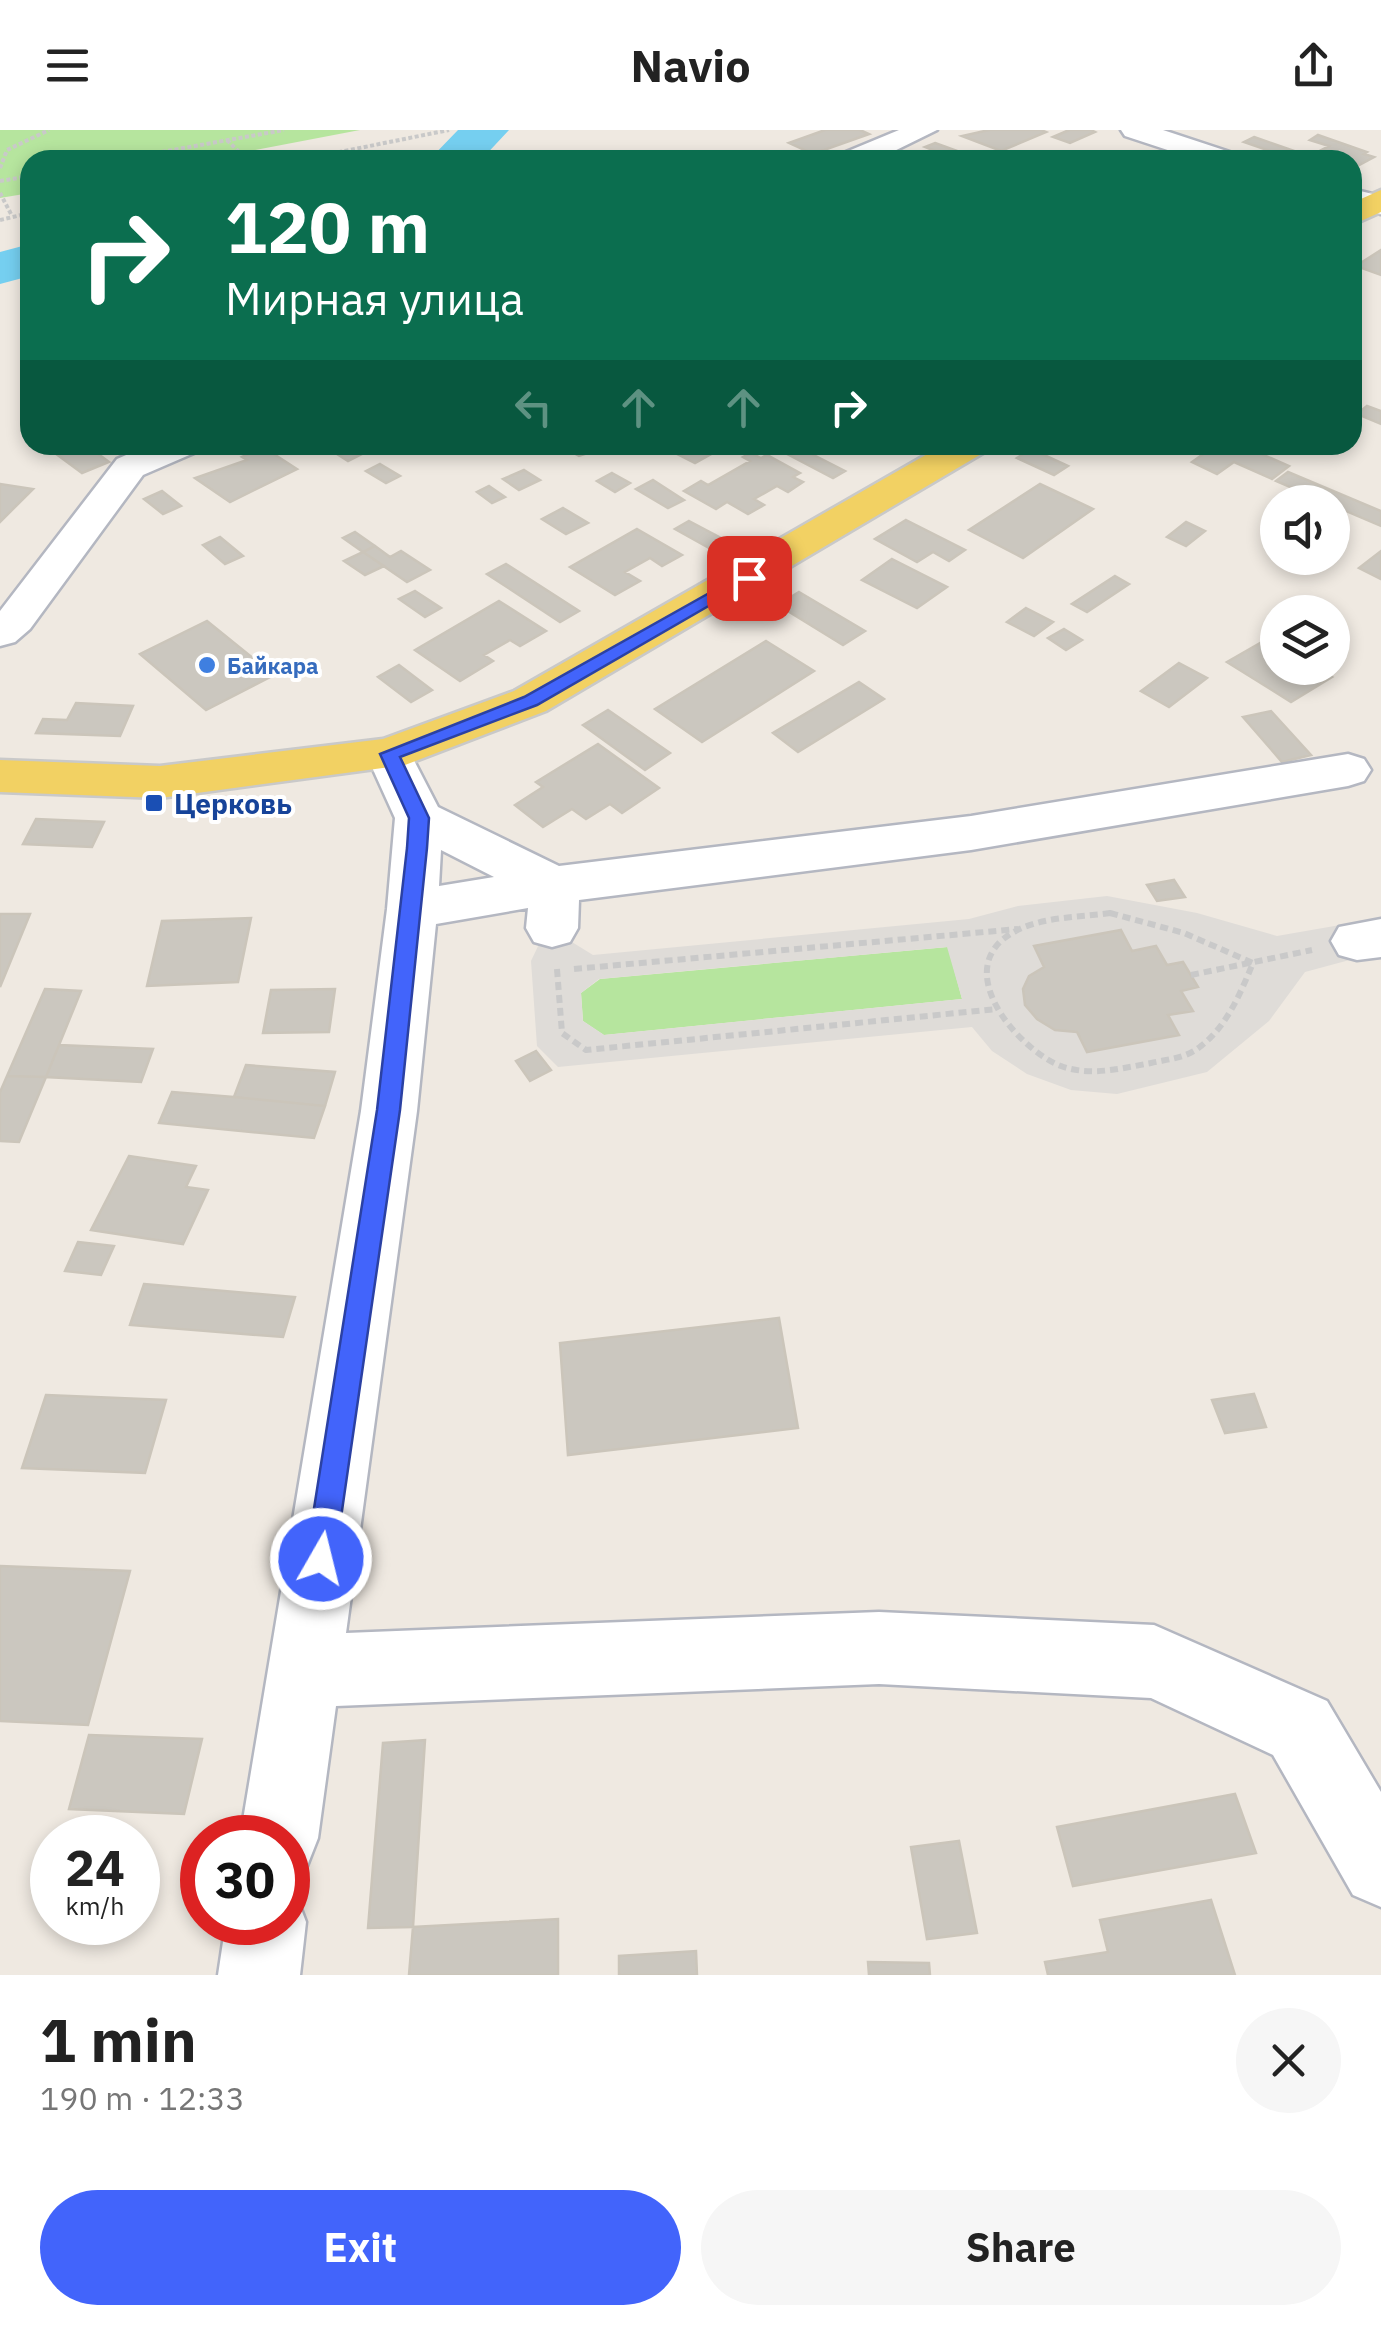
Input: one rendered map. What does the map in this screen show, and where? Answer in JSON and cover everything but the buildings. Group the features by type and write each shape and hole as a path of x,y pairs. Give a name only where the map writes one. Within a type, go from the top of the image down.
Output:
{"main road":[{"path":"0,776 160,782 389,754 530,701 953,455"}],"street":[{"path":"875,150 922,130"},
{"path":"1135,130 1196,150"},
{"path":"0,633 15,620 130,467 158,455"},
{"path":"389,754 419,818 555,928"},
{"path":"412,909 555,928 971,833 1348,770"},
{"path":"282,1815 386,1130 419,818"},
{"path":"304,1672 878,1648 1154,1662 1300,1728 1381,1866"},
{"path":"259,1975 263,1945"}],"path":[{"path":"0,152 49,130"},
{"path":"172,150 284,130"},
{"path":"349,150 448,130"},
{"path":"227,140 237,150"},
{"path":"0,168 7,150"},
{"path":"0,193 11,214"},
{"path":"0,220 20,214"},
{"path":"997,1009 586,1050 562,1033 555,928 1018,929 1110,914 1184,933 1253,963"},
{"path":"1018,929 994,950 986,978 997,1009 1016,1037 1059,1066 1108,1072 1191,1054 1232,1010 1253,963"},
{"path":"1191,976 1369,940"}],"green space":[{"path":"0,130 360,130 255,150 20,150 20,195 0,198"},
{"path":"948,947 962,999 604,1035 583,1021 581,993 600,979"}],"shaded area":[{"path":"1107,896 1197,913 1277,936 1346,924 1368,955 1305,972 1269,1021 1207,1072 1117,1094 1071,1090 1027,1074 992,1051 972,1027 558,1067 537,1046 531,961 540,942 567,939 593,955 969,919 1018,906","holes":["1121,930 1132,951 1156,946 1167,965 1183,962 1198,987 1181,991 1192,1010 1168,1015 1178,1035 1087,1052 1077,1032 1055,1030 1037,1019 1026,1005 1023,990 1029,976 1044,967 1034,946","947,947 962,999 604,1035 583,1021 581,993 599,979"]}],"waterway":[{"path":"464,150 486,130"},
{"path":"0,268 20,263"}],"place":[{"name":"Байкара","path":"207,665"},
{"name":"Церковь","path":"154,803"}],"route":[{"path":"321,1559 388,1110 412,909 419,818 389,754 530,701 749,578"}]}
